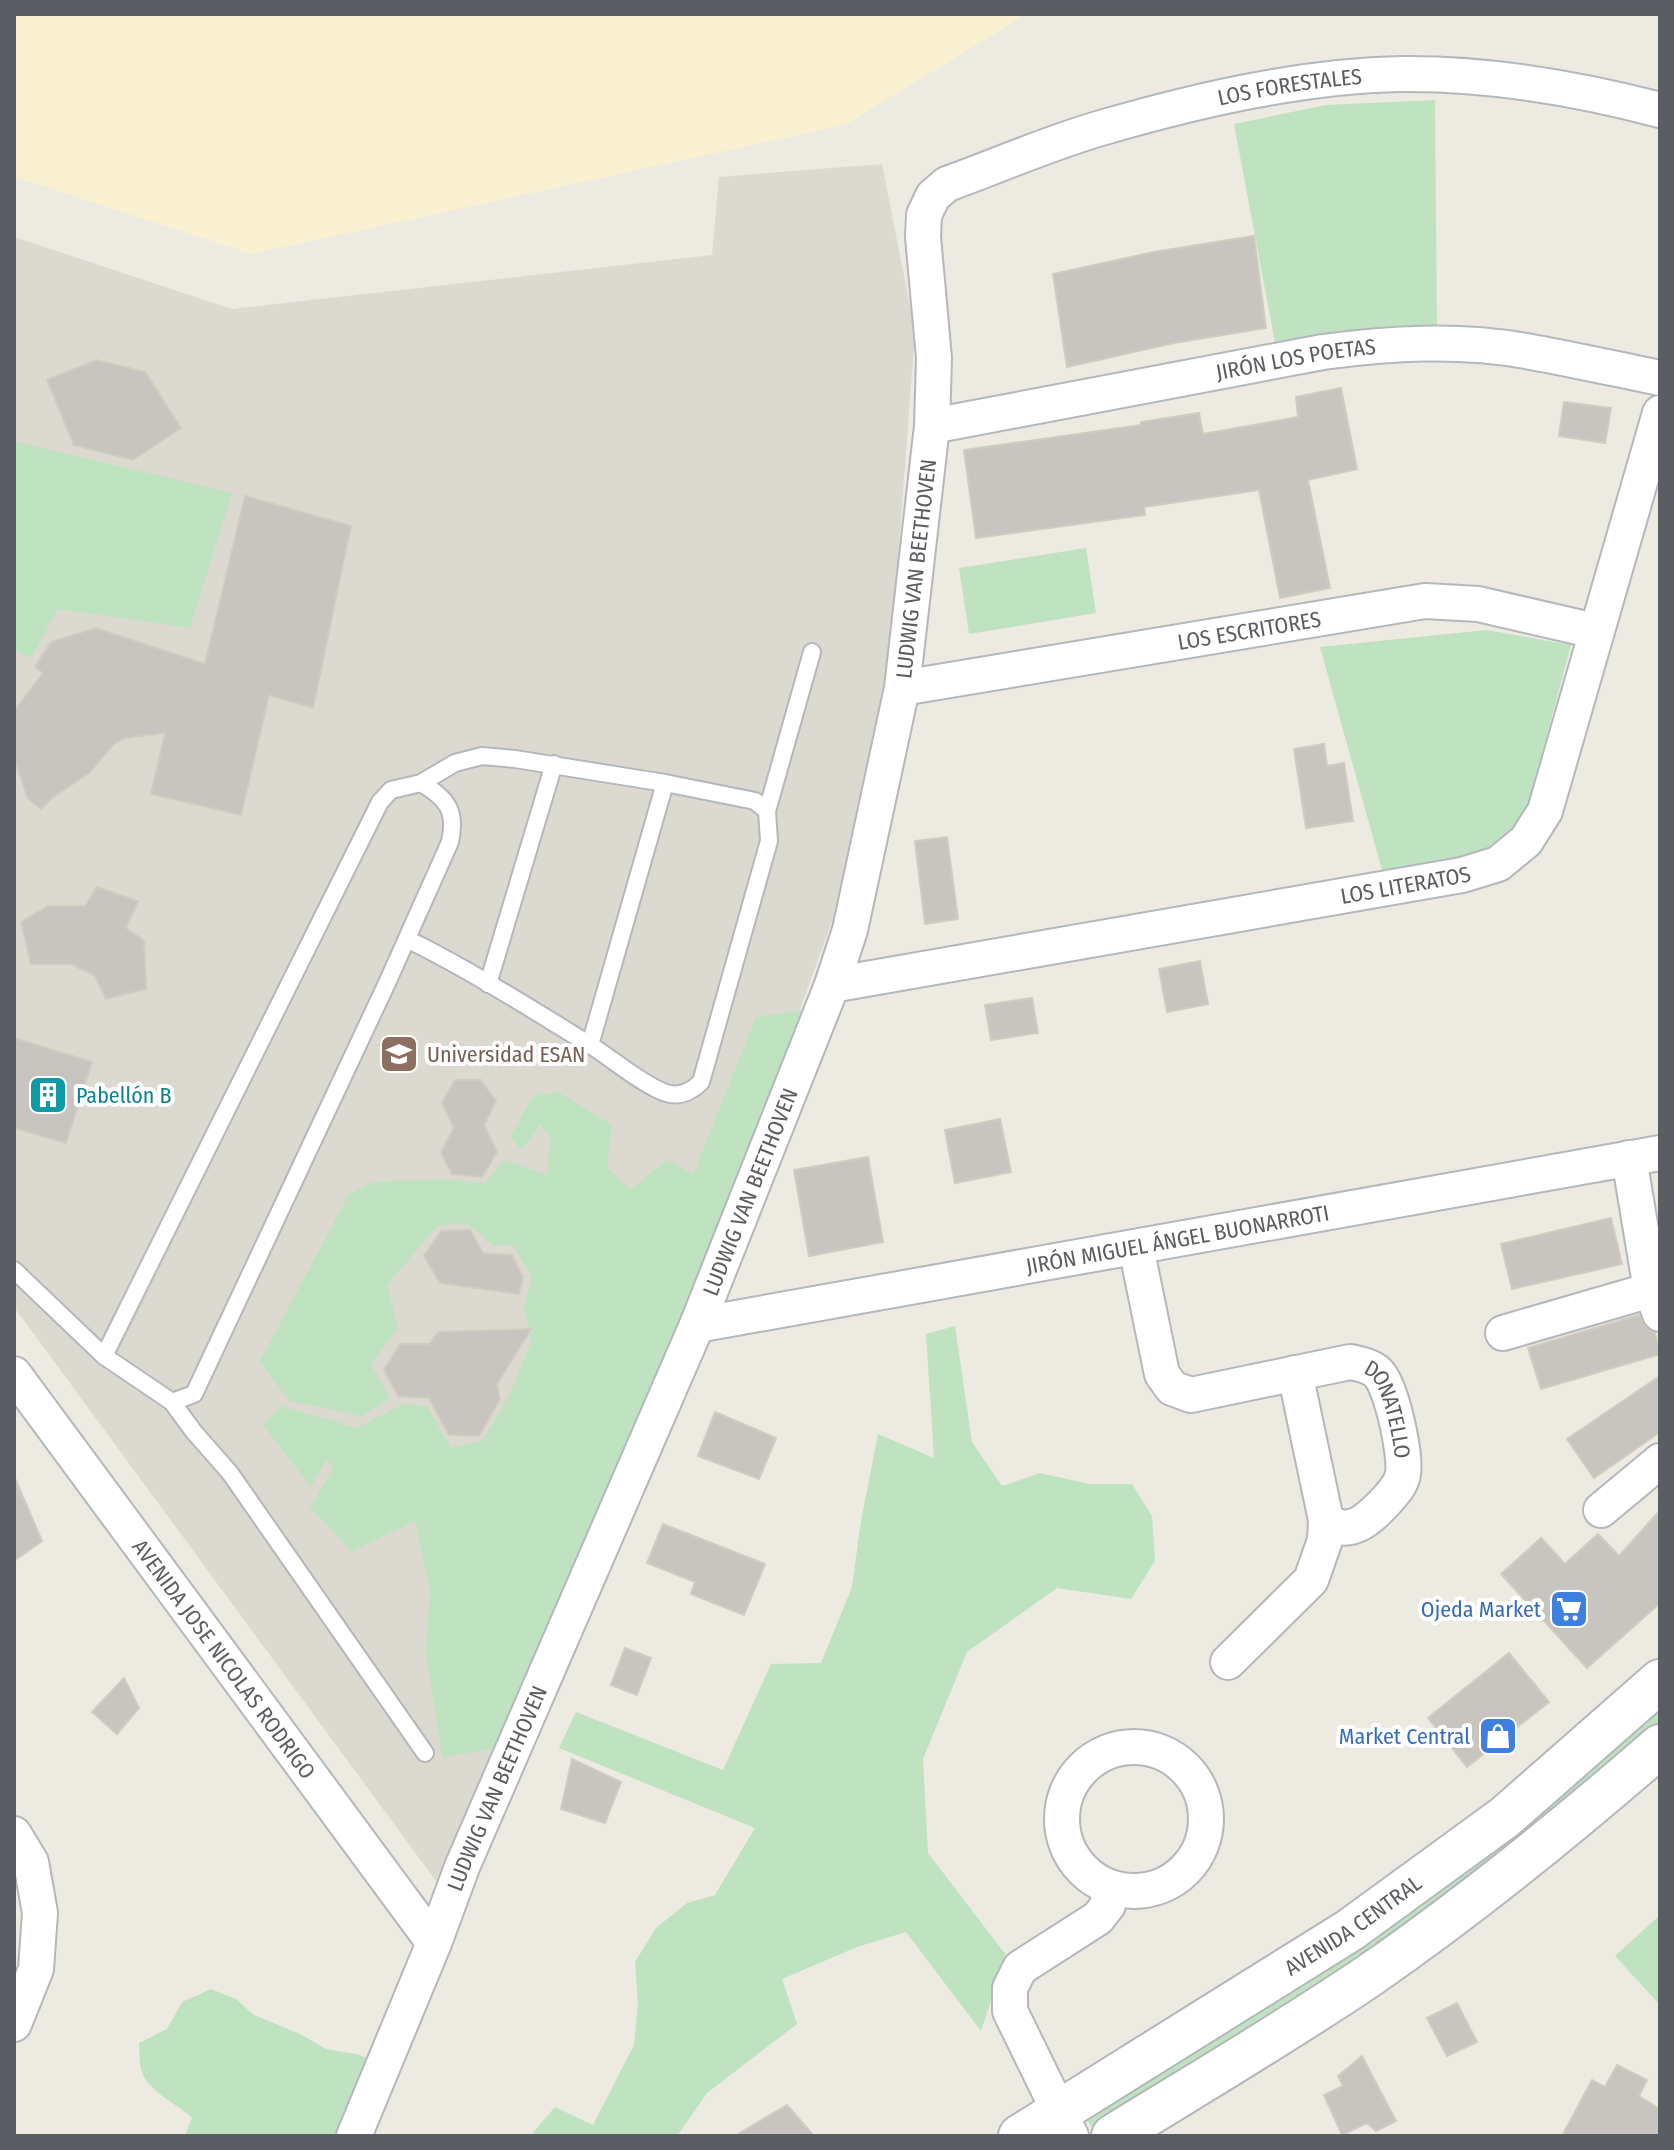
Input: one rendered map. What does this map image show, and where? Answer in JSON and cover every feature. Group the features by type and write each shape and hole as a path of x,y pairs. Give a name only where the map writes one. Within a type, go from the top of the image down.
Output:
{"street":[{"name":"LOS FORESTALES","path":"933,196 947,184 1106,126 1208,101 1307,83 1401,74 1490,78 1566,89 1660,110"},
{"name":"LUDWIG VAN BEETHOVEN","path":"354,2136 468,1853 697,1325 832,985 850,930 902,688 932,426 934,358 923,237 924,215 933,196"},
{"name":"JIRÓN LOS POETAS","path":"932,426 1307,355 1387,343 1457,344 1524,350 1660,378"},
{"name":"LOS LITERATOS","path":"832,985 1462,875 1498,864 1526,841 1545,811 1660,413"},
{"name":"LOS ESCRITORES","path":"902,688 1425,601 1478,604 1595,631"},
{"name":"JIRÓN MIGUEL ÁNGEL BUONARROTI","path":"697,1325 1644,1156"},
{"path":"1503,1333 1655,1302 1644,1156"},
{"name":"DONATELLO","path":"1136,1247 1162,1374 1172,1388 1191,1395 1350,1362 1363,1364 1378,1373 1386,1385 1402,1446 1403,1476 1398,1487 1374,1515 1354,1527 1334,1527 1326,1520"},
{"path":"1228,1662 1311,1580 1325,1540 1326,1520 1321,1509 1295,1373"},
{"name":"AVENIDA JOSE NICOLAS RODRIGO","path":"14,1374 434,1943"},
{"path":"1601,1510 1660,1461"},
{"name":"AVENIDA CENTRAL","path":"1020,2136 1065,2125 1350,1930 1505,1817 1660,1681"},
{"path":"1113,2136 1371,1974 1530,1855 1660,1746"},
{"path":"1137,1747 1162,1753 1183,1766 1198,1785 1206,1809 1206,1834 1196,1857 1180,1876 1158,1888 1133,1892 1108,1887 1089,1876 1073,1859 1063,1839 1061,1816 1065,1793 1077,1774 1094,1759 1115,1749 1137,1747"},
{"path":"14,1834 31,1862 40,1913 36,1969 14,2024"},
{"path":"1065,2125 1010,2011 1010,1988 1020,1968 1098,1918 1108,1905 1108,1887"}],"lane":[{"path":"407,939 441,955 662,1092 684,1094 701,1082 769,841 767,811 812,652"},
{"path":"104,1356 380,802 391,790 421,783 455,763 482,756 554,764 665,783 755,801 767,811"},
{"path":"488,984 554,764"},
{"path":"172,1402 194,1394 450,842 453,826 450,809 439,793 421,783"},
{"path":"590,1045 665,783"},
{"path":"14,1270 104,1356 172,1402 230,1473 425,1753"}],"shaded area":[{"name":"Universidad ESAN","path":"882,164 915,332 891,652 834,916 733,1193 436,1881 14,1307 14,237 232,309 712,255 719,177"}],"green space":[{"path":"1435,100 1437,325 1276,348 1234,124 1326,105"},
{"path":"14,441 232,493 190,628 58,609 31,658 14,650"},
{"path":"1086,548 1096,613 969,634 959,568"},
{"path":"1487,630 1571,645 1522,828 1484,856 1382,870 1320,647"},
{"path":"808,1009 501,1748 442,1757 426,1653 430,1590 415,1521 352,1551 310,1508 333,1468 326,1459 311,1487 263,1425 281,1406 357,1428 403,1404 427,1406 451,1448 483,1440 509,1396 531,1342 524,1306 532,1277 513,1245 493,1245 466,1223 437,1226 387,1285 398,1328 371,1364 390,1399 362,1416 289,1401 260,1361 349,1194 373,1182 441,1179 485,1183 504,1160 547,1175 550,1137 540,1124 522,1150 510,1137 533,1096 558,1092 612,1125 607,1168 631,1189 667,1160 693,1174 756,1017"},
{"path":"955,1326 972,1442 1002,1486 1040,1473 1089,1484 1132,1484 1152,1516 1155,1561 1131,1599 1057,1588 967,1652 923,1759 928,1853 1006,1955 981,2031 906,1932 857,1947 782,1979 797,2024 707,2093 677,2136 530,2136 555,2107 593,2125 634,2045 638,2004 635,1962 656,1928 687,1903 715,1895 755,1828 559,1748 576,1712 723,1770 771,1664 821,1663 852,1587 878,1434 934,1458 926,1334"},
{"path":"1660,1700 1660,1732 1433,1915 1098,2135 1083,2115"},
{"path":"1660,1915 1660,2005 1615,1956"},
{"path":"211,1989 236,1999 254,2015 300,2034 326,2049 356,2054 378,2062 347,2136 185,2136 192,2118 144,2077 139,2043 167,2029 182,2002"}],"sand":[{"path":"14,14 1027,14 845,125 252,254 14,177"}],"building":[{"path":"1254,236 1266,328 1174,343 1067,367 1053,274 1154,252"},
{"path":"96,360 145,372 181,428 133,460 74,445 47,380"},
{"path":"1341,388 1357,469 1308,480 1330,588 1280,598 1259,490 1144,507 1145,515 976,538 964,450 1141,425 1141,422 1199,413 1203,434 1298,417 1296,397"},
{"path":"1564,402 1611,408 1605,443 1559,436"},
{"path":"245,496 351,526 313,708 269,695 241,815 151,794 165,733 125,738 114,744 89,773 41,809 28,799 14,757 14,711 43,673 35,667 51,642 96,628 205,664"},
{"path":"1324,744 1327,766 1344,763 1353,821 1306,828 1294,749"},
{"path":"947,837 958,919 925,924 915,841"},
{"path":"97,887 138,901 126,928 144,941 146,989 106,999 95,976 71,964 31,964 21,922 48,906 85,906"},
{"path":"1200,961 1208,1004 1167,1012 1159,969"},
{"path":"1032,998 1038,1033 991,1040 985,1005"},
{"name":"Pabellón B","path":"14,1038 92,1062 66,1143 14,1128"},
{"path":"455,1080 481,1080 496,1101 484,1125 497,1152 482,1177 452,1174 441,1152 454,1128 442,1103"},
{"path":"1000,1119 1011,1172 955,1183 945,1130"},
{"path":"868,1157 883,1242 809,1256 794,1170"},
{"path":"1611,1218 1622,1264 1512,1289 1501,1244"},
{"path":"470,1230 483,1253 512,1255 523,1277 519,1294 440,1283 424,1256 441,1231"},
{"path":"1639,1315 1647,1329 1655,1333 1660,1354 1541,1389 1528,1348"},
{"path":"531,1329 497,1384 500,1399 479,1436 449,1435 429,1398 398,1396 384,1370 400,1344 429,1344 438,1332"},
{"path":"1660,1376 1660,1432 1594,1478 1567,1439"},
{"path":"715,1412 776,1438 759,1479 698,1456"},
{"path":"14,1476 42,1541 14,1561"},
{"path":"1660,1510 1660,1603 1587,1668 1501,1574 1541,1538 1565,1564 1598,1534 1619,1556"},
{"path":"663,1524 765,1564 744,1615 691,1594 695,1582 647,1563"},
{"path":"625,1648 651,1658 637,1695 611,1685"},
{"path":"1509,1653 1549,1702 1467,1767 1428,1718"},
{"path":"124,1678 139,1708 117,1734 92,1712"},
{"path":"572,1759 621,1782 605,1823 561,1809"},
{"path":"1457,2003 1477,2042 1447,2056 1427,2018"},
{"path":"1362,2056 1396,2121 1376,2131 1367,2123 1342,2135 1324,2095 1343,2086 1338,2076"},
{"path":"1617,2065 1647,2080 1639,2096 1660,2109 1660,2136 1562,2136 1592,2080 1605,2087"},
{"path":"787,2105 814,2136 735,2136"}],"place":[{"name":"Universidad ESAN","path":"399,1054"},
{"name":"Pabellón B","path":"48,1095"},
{"name":"Ojeda Market","path":"1569,1609"},
{"name":"Market Central","path":"1498,1736"}]}
